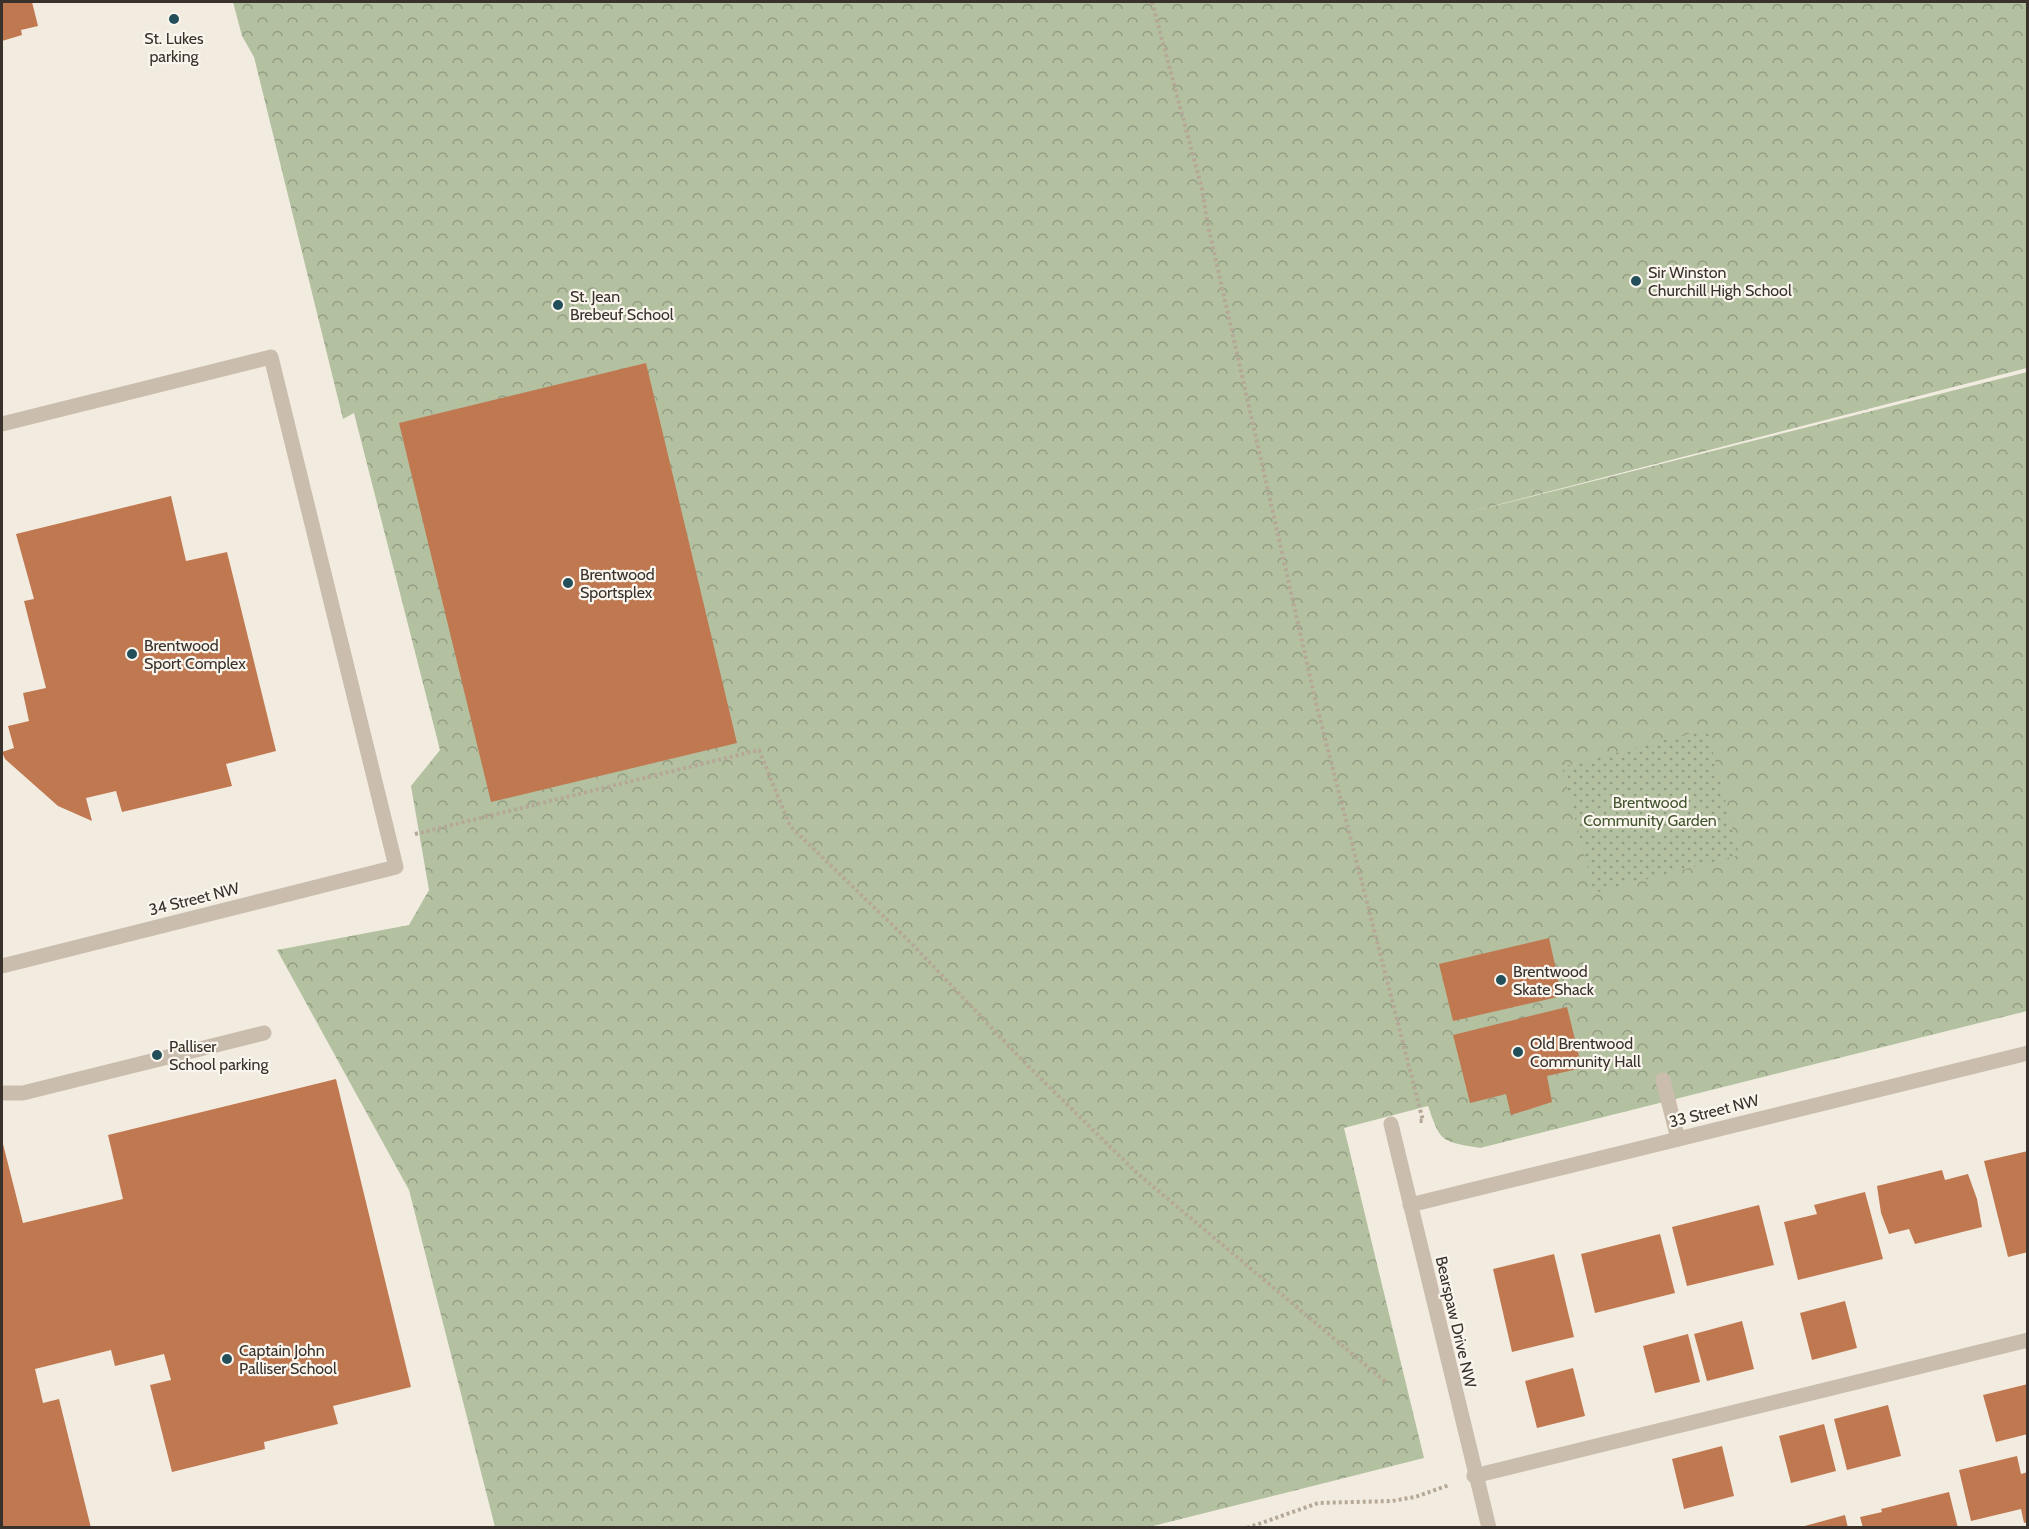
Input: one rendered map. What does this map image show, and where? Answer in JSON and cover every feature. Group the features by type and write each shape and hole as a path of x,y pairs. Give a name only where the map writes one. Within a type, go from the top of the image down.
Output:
{"street":[{"path":"2,424 271,357 389,840"},
{"name":"34 Street NW","path":"2,966 396,867 389,840"},
{"path":"2,1093 23,1093 264,1033"},
{"name":"33 Street NW","path":"1410,1205 2028,1053"},
{"path":"1663,1080 1678,1139"},
{"name":"Bearspaw Drive NW","path":"1391,1124 1474,1476 1489,1527"},
{"path":"1474,1476 2028,1340"}],"path":[{"path":"1152,2 1202,189 1209,233 1316,703 1402,1047 1423,1121 1391,1124"},
{"path":"389,840 759,750 790,826 911,943 1028,1066 1137,1173 1387,1383"},
{"path":"1246,1527 1318,1503 1392,1501 1415,1497 1474,1476"}],"green space":[{"path":"233,2 2027,2 2027,368 1458,515 2027,372 2027,1011 1480,1148 1457,1144 1444,1138 1436,1127 1428,1106 1344,1128 1424,1458 1149,1527 495,1527 409,1190 277,950 409,925 429,890 411,786 440,750 354,413 343,419 254,57 242,36"},
{"name":"Brentwood Community Garden","path":"1707,729 1739,855 1594,893 1562,767"}],"building":[{"path":"2,2 32,2 38,26 21,30 22,35 2,41"},
{"name":"Brentwood Sportsplex","path":"646,363 737,743 491,802 399,423"},
{"path":"171,496 186,561 227,552 276,751 226,764 232,786 122,812 116,791 86,798 92,821 58,806 5,759 2,752 14,748 8,726 29,721 23,693 46,688 24,601 34,599 16,534"},
{"name":"Brentwood Skate Shack","path":"1549,938 1562,996 1453,1021 1439,964"},
{"name":"Old Brentwood Community Hall","path":"1567,1007 1582,1068 1547,1076 1552,1102 1511,1115 1506,1094 1470,1103 1453,1035"},
{"path":"336,1079 411,1387 333,1406 338,1424 264,1442 265,1449 172,1472 150,1385 171,1380 164,1354 115,1366 111,1350 35,1369 43,1403 59,1399 91,1528 2,1528 2,1140 23,1223 123,1199 108,1135"},
{"path":"2028,1151 2028,1252 2008,1257 1984,1161"},
{"path":"1942,1170 1945,1180 1968,1174 1977,1199 1982,1227 1915,1244 1909,1229 1889,1234 1881,1213 1877,1186"},
{"path":"1865,1192 1883,1259 1798,1280 1784,1222 1817,1214 1814,1205"},
{"path":"1759,1205 1774,1265 1687,1286 1672,1227"},
{"path":"1660,1234 1675,1293 1595,1313 1581,1254"},
{"path":"1554,1254 1574,1337 1512,1352 1493,1269"},
{"path":"1845,1301 1857,1348 1812,1360 1800,1313"},
{"path":"1742,1321 1754,1369 1707,1381 1694,1334"},
{"path":"1688,1334 1700,1382 1655,1393 1643,1346"},
{"path":"1573,1368 1585,1416 1537,1428 1525,1381"},
{"path":"2028,1384 2028,1434 1996,1442 1983,1395"},
{"path":"1888,1405 1901,1456 1847,1470 1834,1419"},
{"path":"1824,1424 1836,1471 1791,1483 1779,1436"},
{"path":"1722,1446 1734,1496 1684,1509 1672,1459"},
{"path":"2017,1456 2021,1474 2028,1472 2028,1522 2024,1523 2021,1509 1971,1521 1959,1470"},
{"path":"1949,1492 1958,1528 1863,1528 1860,1517 1882,1512 1881,1509"},
{"path":"1845,1515 1848,1528 1801,1528 1801,1527"}],"place":[{"name":"St. Lukes parking","path":"174,19"},
{"name":"Sir Winston Churchill High School","path":"1636,281"},
{"name":"St. Jean Brebeuf School","path":"558,305"},
{"name":"Brentwood Sportsplex","path":"568,583"},
{"name":"Brentwood Sport Complex","path":"132,654"},
{"name":"Brentwood Skate Shack","path":"1501,980"},
{"name":"Old Brentwood Community Hall","path":"1518,1052"},
{"name":"Palliser School parking","path":"157,1055"},
{"name":"Captain John Palliser School","path":"227,1359"}]}
